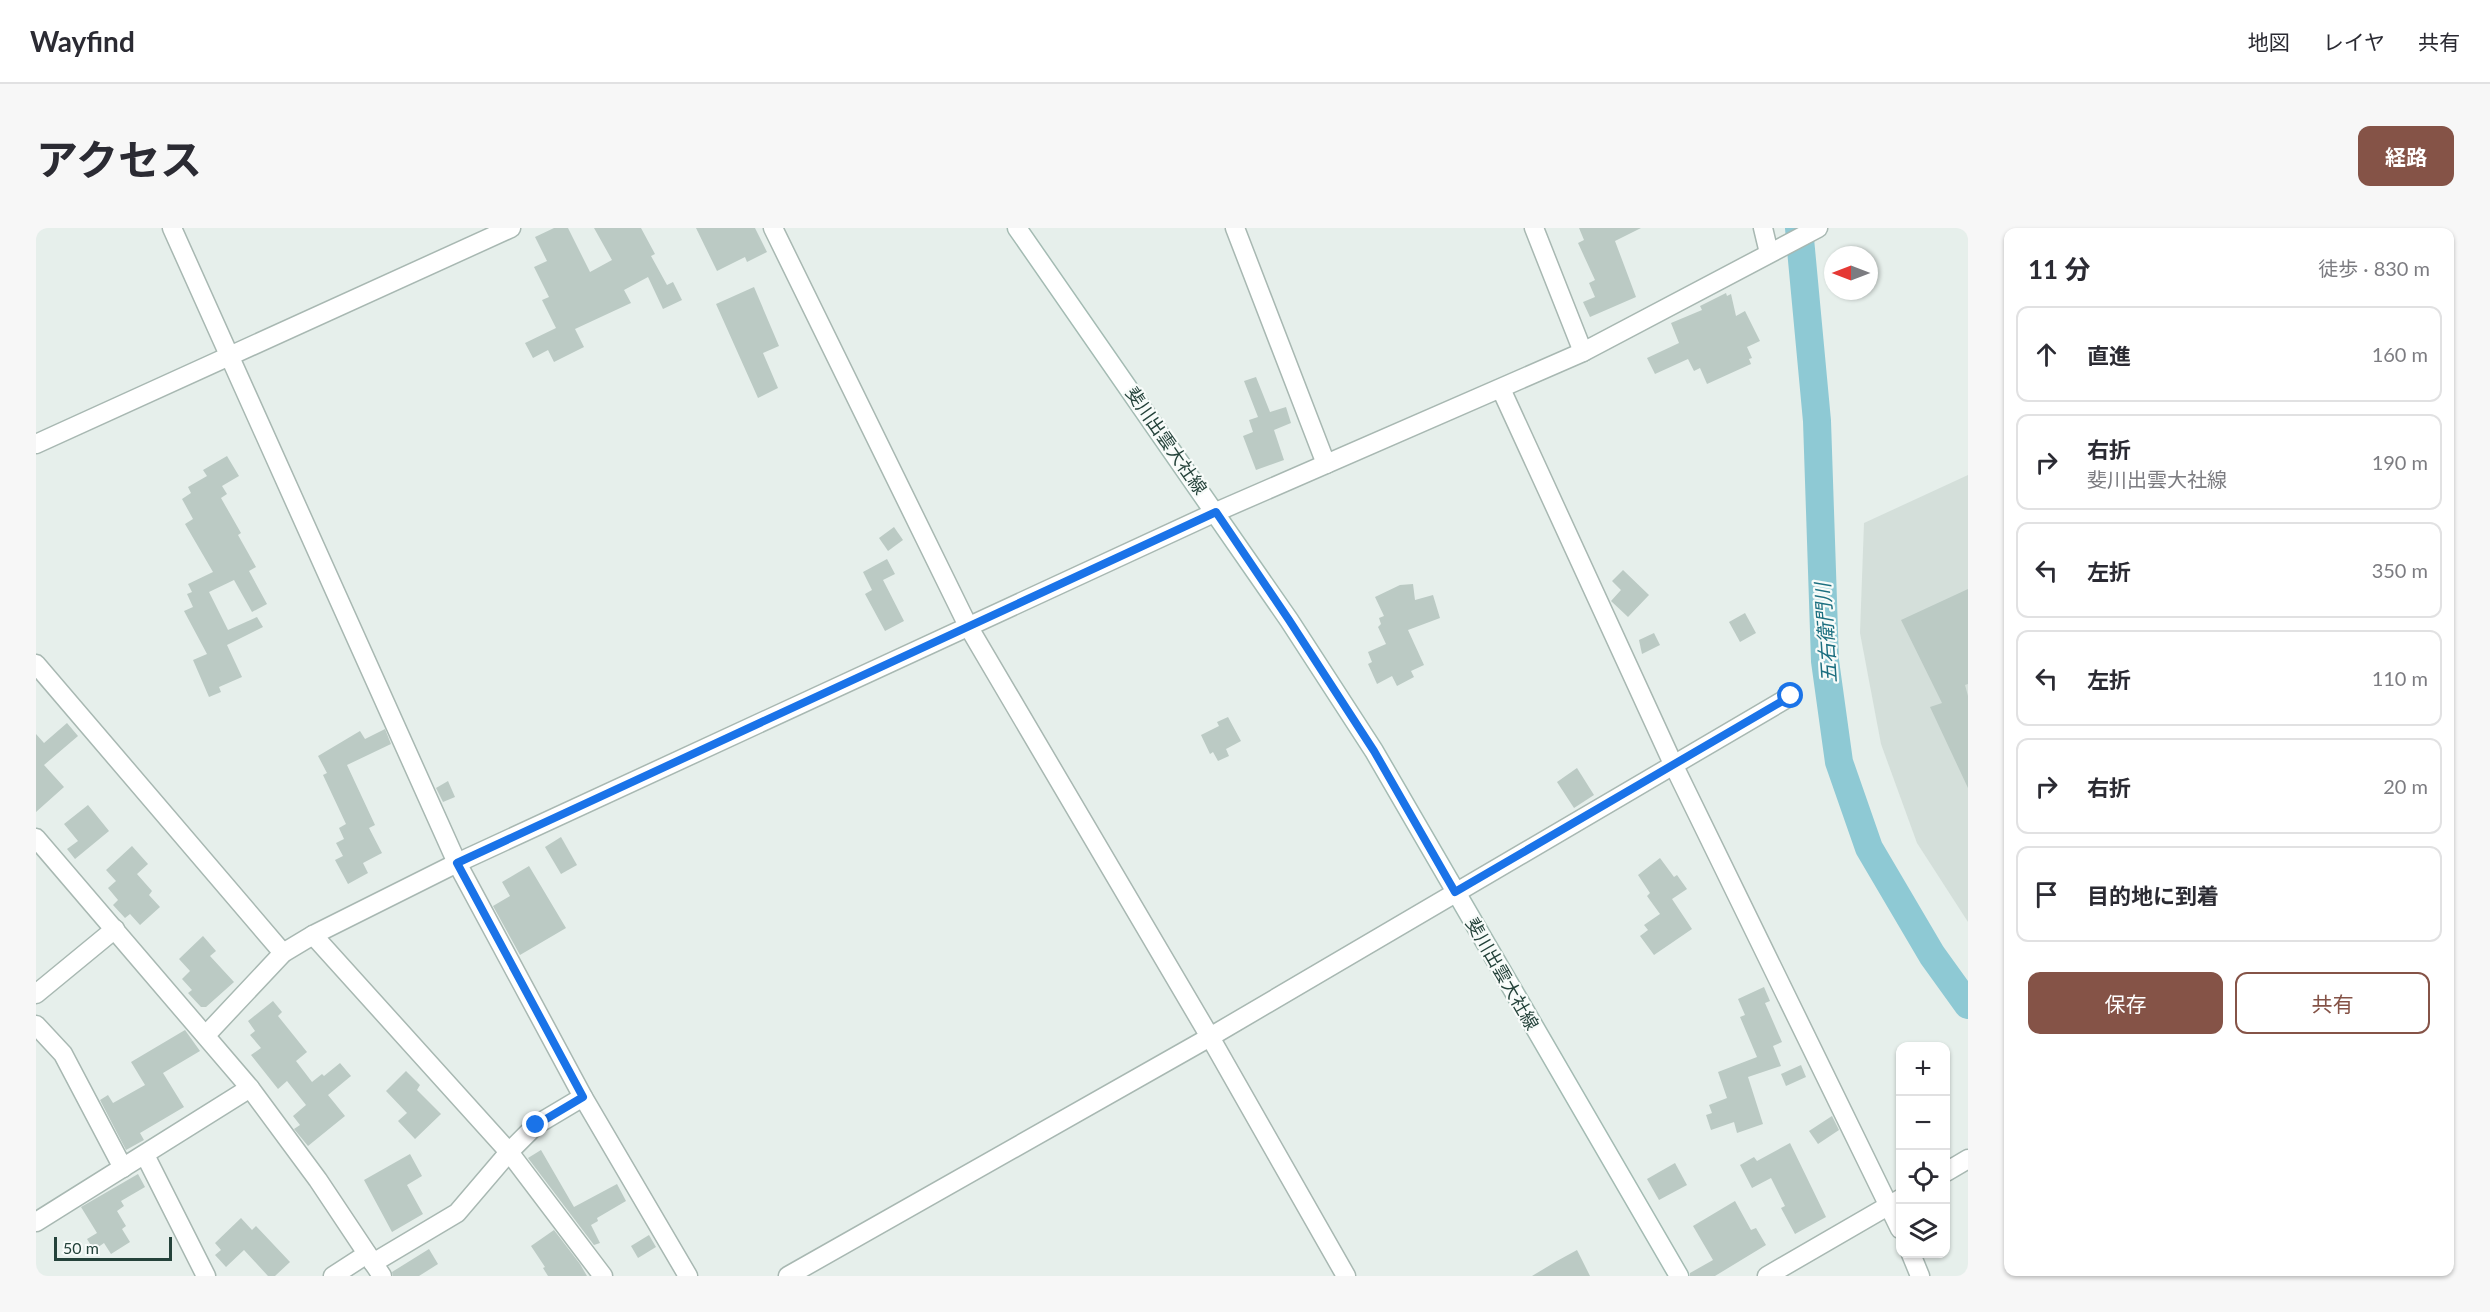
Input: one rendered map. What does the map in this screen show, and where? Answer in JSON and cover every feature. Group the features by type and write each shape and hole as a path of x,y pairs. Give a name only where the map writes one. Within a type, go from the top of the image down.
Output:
{"street":[{"path":"172,228 457,863 583,1097 688,1276"},
{"path":"36,444 511,228"},
{"path":"773,228 968,626 1210,1037 1346,1276"},
{"name":"斐川出雲大社線","path":"1017,228 1216,512 1374,751 1679,1276"},
{"path":"1235,228 1326,464"},
{"path":"1534,228 1583,352"},
{"path":"1763,228 1769,253"},
{"path":"206,1035 283,953 313,935 457,863 1216,512 1583,352 1818,228"},
{"path":"1500,389 1674,766 1895,1201 1767,1276"},
{"path":"36,664 283,953"},
{"path":"788,1276 1210,1037 1791,696"},
{"path":"36,838 250,1088 318,1180 374,1264"},
{"path":"36,994 115,929"},
{"path":"313,935 509,1152 603,1276"},
{"path":"36,1025 63,1054 123,1168"},
{"path":"36,1222 250,1088"},
{"path":"333,1276 374,1264 457,1213 509,1152 536,1125 583,1097"},
{"path":"145,1155 206,1276"},
{"path":"1950,1170 1968,1160"},
{"path":"1913,1258 1920,1276"}],"shaded area":[{"path":"1968,475 1968,922 1917,843 1881,744 1860,633 1864,523"}],"building":[{"path":"554,228 568,228 590,272 612,260 594,228 641,228 655,254 651,256 667,285 673,282 682,300 663,309 648,277 624,290 631,303 575,329 584,347 554,362 548,350 533,358 525,343 556,328 542,300 549,297 534,267 547,261 535,237"},
{"path":"696,228 755,228 767,252 747,262 745,257 717,271"},
{"path":"1579,228 1641,228 1615,241 1636,297 1590,317 1583,302 1595,297 1589,283 1595,280 1578,243 1584,240"},
{"path":"754,287 779,346 763,353 778,388 758,398 716,304"},
{"path":"1726,293 1727,296 1731,294 1736,316 1745,311 1760,341 1747,347 1752,358 1749,359 1751,364 1707,384 1700,368 1694,371 1688,359 1655,374 1647,358 1679,343 1671,323 1702,310 1700,306"},
{"path":"1256,377 1270,412 1286,407 1291,423 1274,430 1284,460 1256,470 1243,436 1253,432 1249,420 1258,417 1244,381"},
{"path":"227,456 239,476 222,486 227,494 221,498 241,533 238,535 256,567 249,571 267,604 252,612 234,580 209,592 228,630 257,617 263,627 227,645 242,677 219,687 221,692 209,697 193,660 207,654 184,611 193,607 187,594 192,592 188,584 213,572 185,524 193,519 182,499 191,493 188,487 207,476 203,470"},
{"path":"894,527 903,540 888,551 879,538"},
{"path":"887,559 895,574 883,580 904,621 885,631 865,594 872,590 863,572"},
{"path":"1623,570 1649,595 1628,617 1611,601 1621,590 1612,581"},
{"path":"1413,584 1415,600 1433,595 1440,618 1408,630 1424,665 1411,671 1414,677 1397,686 1392,676 1377,684 1368,664 1372,662 1368,652 1386,644 1378,627 1381,624 1379,618 1384,616 1375,597 1400,585"},
{"path":"1968,589 1968,684 1965,685 1968,696 1968,788 1930,707 1942,703 1901,620"},
{"path":"1745,613 1756,633 1740,642 1729,622"},
{"path":"1654,633 1660,645 1642,654 1639,640"},
{"path":"1228,717 1241,741 1226,749 1229,756 1218,761 1213,752 1210,754 1201,735 1219,726 1217,722"},
{"path":"67,723 78,736 44,765 64,787 36,812 36,734 44,743"},
{"path":"385,729 391,744 347,765 375,825 369,828 382,853 363,863 368,873 348,884 335,860 343,856 336,843 344,839 339,828 346,824 323,775 327,773 318,756 360,731 365,739"},
{"path":"1577,768 1594,795 1574,808 1557,782"},
{"path":"448,781 455,797 443,802 436,788"},
{"path":"88,805 109,831 75,859 67,849 78,841 64,824"},
{"path":"561,837 577,865 561,874 545,847"},
{"path":"132,846 148,864 137,874 152,891 149,895 160,907 140,925 130,914 125,918 113,905 118,900 108,888 116,881 106,870"},
{"path":"1660,858 1674,877 1677,875 1687,889 1672,899 1692,929 1654,955 1640,936 1648,930 1644,925 1660,914 1647,896 1650,893 1638,875"},
{"path":"529,866 566,928 520,955 493,906 510,896 502,882"},
{"path":"203,936 216,951 210,956 234,982 206,1007 201,1007 188,993 192,990 182,979 190,971 179,959"},
{"path":"1764,987 1770,1001 1765,1003 1782,1042 1773,1046 1781,1066 1748,1077 1763,1124 1737,1133 1734,1122 1711,1130 1706,1115 1712,1113 1709,1105 1727,1098 1718,1072 1757,1057 1740,1017 1745,1015 1738,999"},
{"path":"273,1001 282,1012 278,1016 307,1052 296,1061 312,1082 340,1063 351,1076 328,1095 345,1116 308,1146 294,1129 300,1125 293,1116 306,1105 287,1081 278,1089 251,1055 261,1048 250,1035 255,1031 248,1021"},
{"path":"185,1030 200,1051 163,1073 184,1107 140,1133 144,1140 126,1150 100,1100 108,1095 113,1103 145,1085 131,1062"},
{"path":"1801,1065 1806,1077 1786,1086 1781,1074"},
{"path":"406,1071 420,1085 417,1090 441,1114 415,1139 398,1121 407,1113 386,1091"},
{"path":"1832,1116 1839,1130 1818,1144 1809,1131"},
{"path":"1790,1143 1826,1217 1795,1234 1781,1208 1785,1206 1771,1178 1752,1188 1740,1165 1754,1157 1757,1161"},
{"path":"541,1150 574,1207 617,1184 626,1201 597,1218 598,1221 591,1225 600,1243 594,1245 528,1158"},
{"path":"410,1154 422,1176 407,1185 423,1214 392,1232 364,1180"},
{"path":"1675,1163 1687,1185 1659,1200 1647,1179"},
{"path":"138,1174 145,1187 121,1201 124,1206 117,1211 126,1226 122,1229 130,1242 111,1254 104,1243 94,1250 87,1239 97,1233 81,1207"},
{"path":"1735,1201 1751,1230 1756,1228 1766,1245 1715,1276 1690,1276 1690,1273 1713,1260 1693,1226"},
{"path":"241,1218 252,1230 256,1226 290,1262 275,1276 268,1276 244,1250 226,1267 215,1255 221,1250 215,1243"},
{"path":"554,1230 587,1276 548,1276 543,1268 545,1267 531,1246"},
{"path":"649,1235 656,1247 638,1258 631,1246"},
{"path":"429,1249 438,1264 419,1276 393,1276 392,1272"},
{"path":"1577,1250 1590,1276 1532,1276 1557,1261"}],"waterway":[{"name":"五右衛門川","path":"1799,228 1817,421 1825,661 1839,762 1869,848 1932,955 1968,1005"}],"route":[{"path":"536,1125 583,1097 457,863 1216,512 1374,751 1455,892 1791,696"}]}
